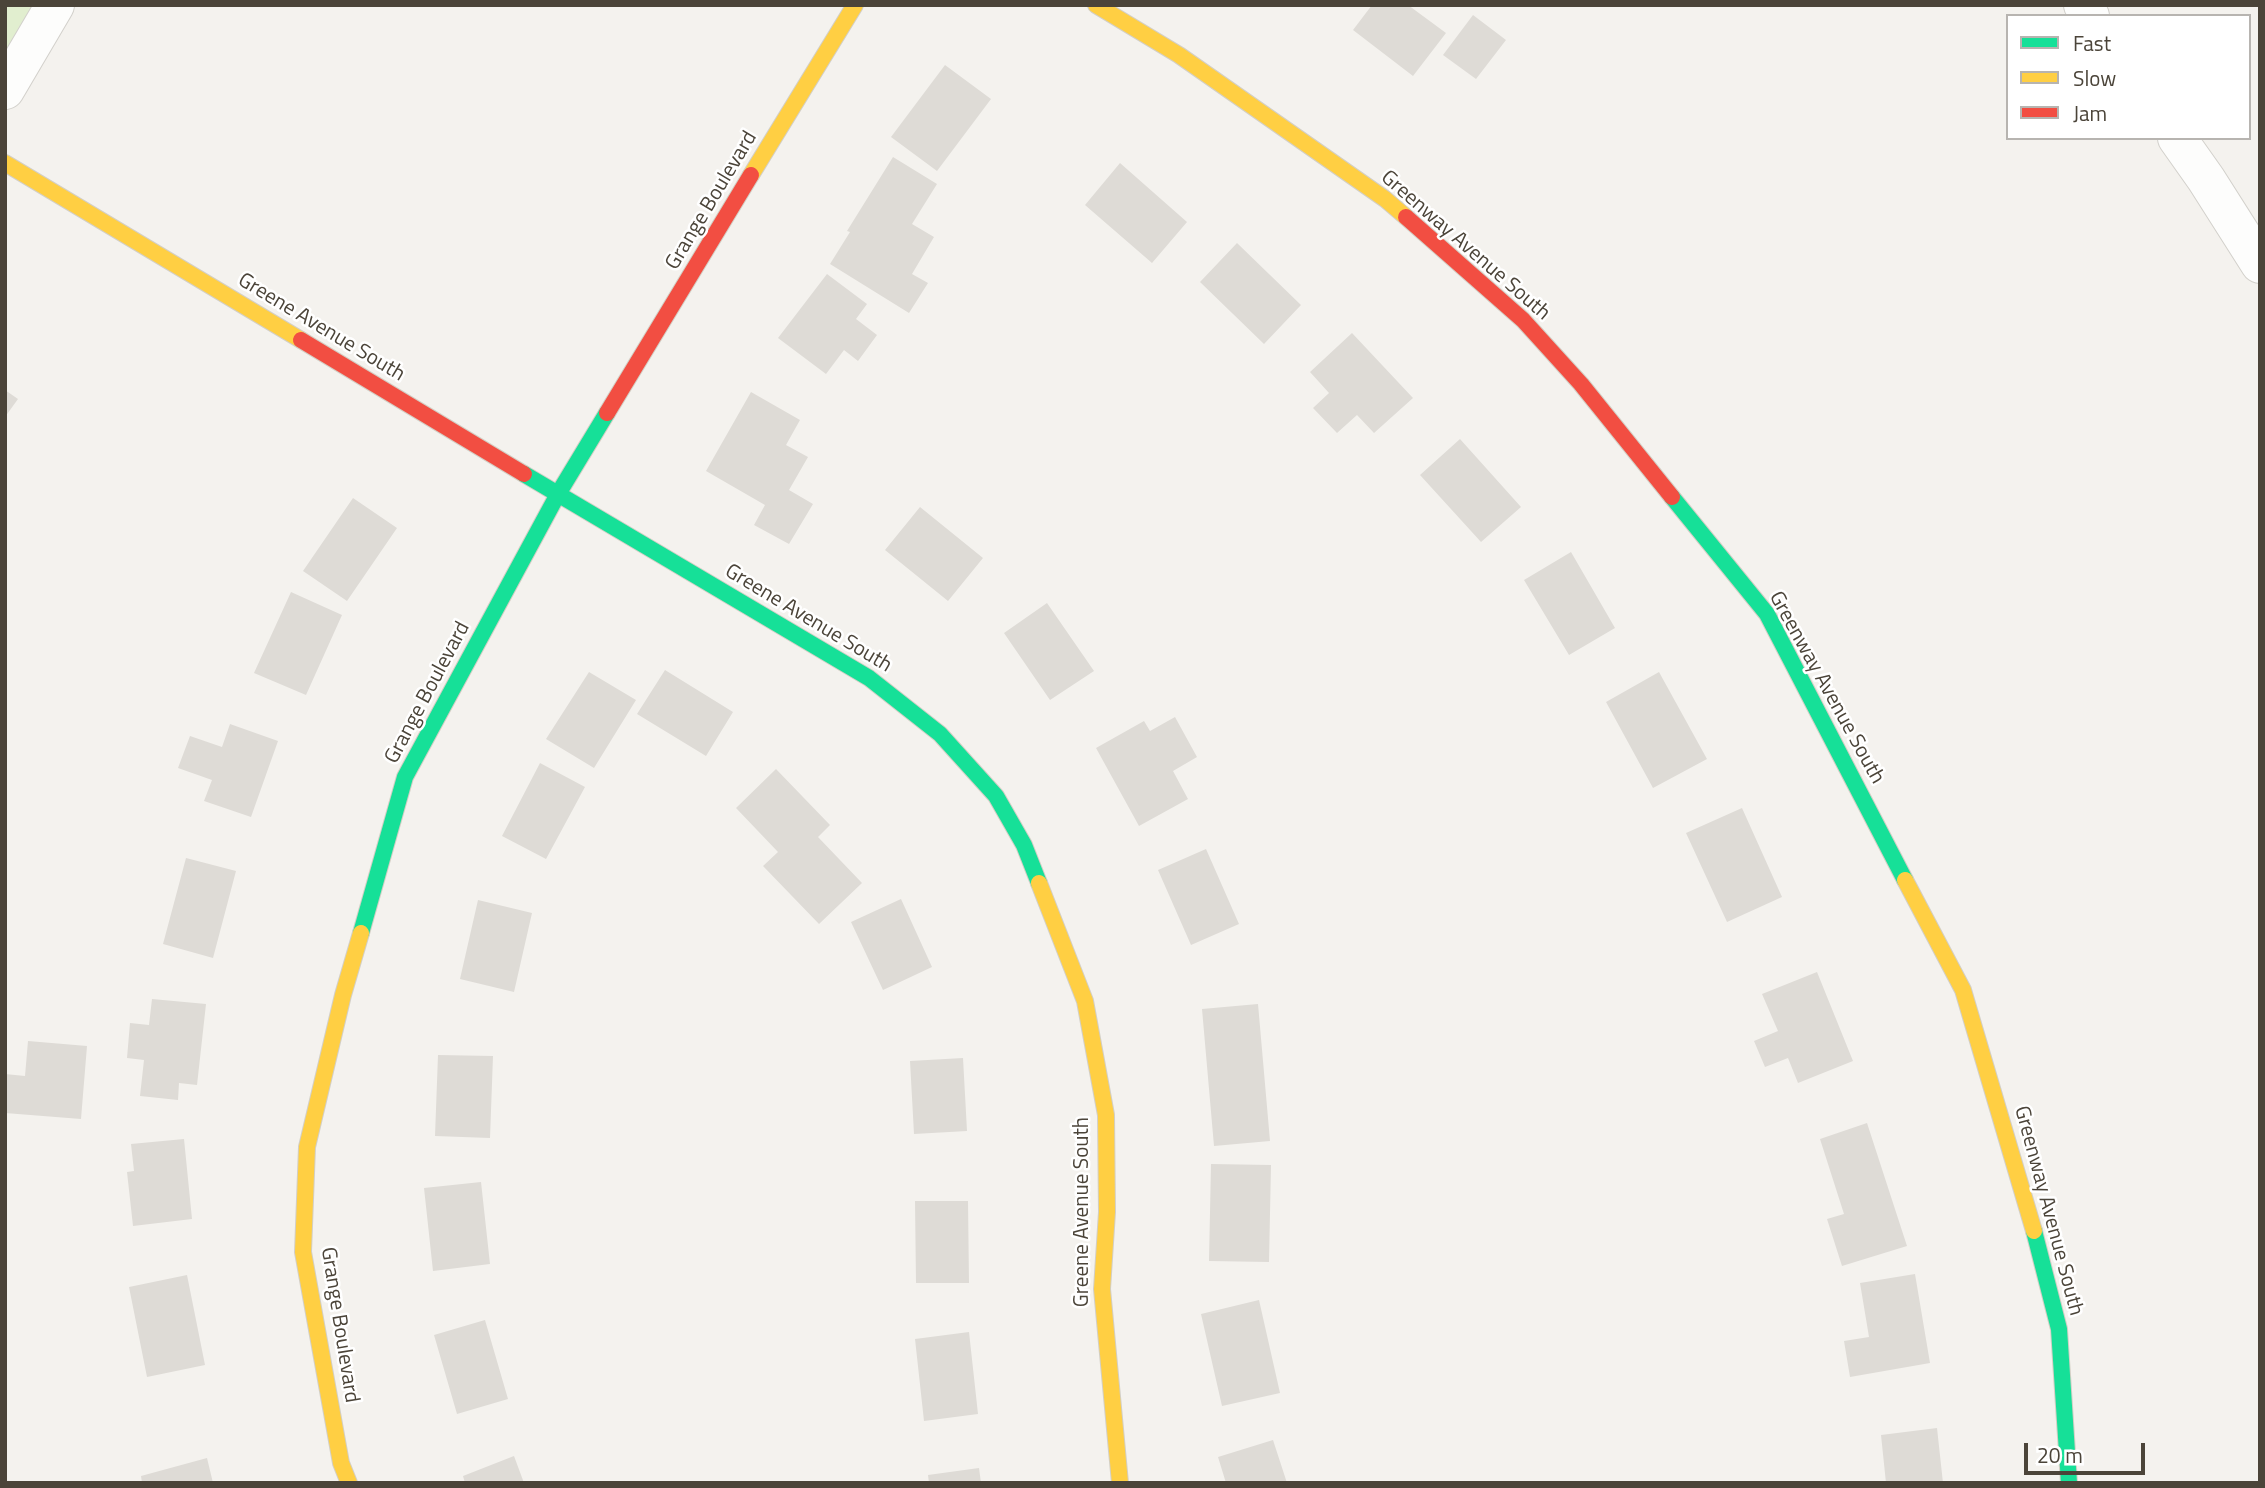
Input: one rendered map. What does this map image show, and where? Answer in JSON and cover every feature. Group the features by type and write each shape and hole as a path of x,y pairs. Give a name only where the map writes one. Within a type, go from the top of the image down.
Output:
{"street":[{"path":"5,90 55,5"},
{"name":"Grange Boulevard","path":"349,1483 341,1463 303,1252 307,1147 343,995 405,777 558,495 855,5"},
{"name":"Greenway Avenue South","path":"1096,5 1179,55 1385,199 1523,320 1581,384 1767,614 1963,990 2021,1183 2059,1329 2069,1483"},
{"path":"2179,140 2260,264"},
{"name":"Greene Avenue South","path":"5,163 869,678 940,734 996,796 1024,845 1085,1001 1106,1115 1107,1212 1102,1289 1120,1483"}],"green space":[{"path":"5,5 55,5 5,90"}],"building":[{"path":"1372,5 1408,5 1446,33 1413,76 1353,30"},
{"path":"1473,15 1506,40 1476,79 1443,55"},
{"path":"945,65 991,99 937,171 891,137"},
{"path":"893,157 937,184 912,224 934,237 912,274 928,283 909,313 830,264"},
{"path":"1120,163 1187,222 1152,263 1085,205"},
{"path":"1237,243 1301,305 1264,344 1200,282"},
{"path":"827,274 867,304 856,319 877,335 858,361 844,350 826,374 778,338"},
{"path":"1352,333 1413,398 1374,433 1357,415 1337,433 1313,408 1329,393 1310,372"},
{"path":"5,390 18,399 5,417"},
{"path":"751,392 800,420 786,445 808,457 789,490 813,504 789,544 754,525 765,505 706,471"},
{"path":"1460,439 1521,507 1481,542 1420,475"},
{"path":"353,498 397,528 347,601 303,571"},
{"path":"920,507 983,558 948,601 885,550"},
{"path":"1571,552 1615,628 1569,655 1524,580"},
{"path":"291,592 342,615 306,695 254,673"},
{"path":"1047,603 1094,671 1050,700 1004,633"},
{"path":"665,670 733,712 706,756 637,714"},
{"path":"589,672 636,700 594,768 546,739"},
{"path":"1659,672 1707,759 1653,788 1606,702"},
{"path":"1175,717 1197,757 1173,771 1188,799 1139,826 1096,748 1144,721 1150,731"},
{"path":"230,724 278,741 251,817 204,801 212,780 178,768 190,736 222,747"},
{"path":"540,763 585,787 546,859 502,836"},
{"path":"776,769 830,825 818,837 862,883 819,924 763,866 778,852 736,808"},
{"path":"1742,808 1782,897 1727,922 1686,833"},
{"path":"1206,849 1239,924 1191,945 1158,870"},
{"path":"186,858 236,871 213,958 163,944"},
{"path":"901,899 932,967 883,990 851,922"},
{"path":"478,900 532,913 514,992 460,979"},
{"path":"1817,972 1853,1061 1798,1083 1788,1058 1765,1067 1754,1041 1778,1031 1762,994"},
{"path":"152,999 206,1004 197,1085 179,1083 178,1100 140,1096 144,1060 127,1058 130,1023 149,1025"},
{"path":"1258,1004 1270,1141 1214,1146 1202,1009"},
{"path":"28,1041 87,1046 81,1119 5,1113 5,1074 25,1076"},
{"path":"438,1055 493,1056 490,1138 435,1136"},
{"path":"963,1058 967,1131 914,1134 910,1061"},
{"path":"1867,1123 1907,1246 1842,1266 1827,1219 1844,1214 1820,1139"},
{"path":"184,1139 192,1219 133,1226 127,1172 134,1171 131,1144"},
{"path":"1211,1164 1271,1165 1269,1262 1209,1261"},
{"path":"481,1182 490,1264 433,1271 424,1188"},
{"path":"915,1201 968,1201 969,1283 916,1283"},
{"path":"1915,1274 1930,1363 1850,1377 1844,1341 1869,1337 1860,1283"},
{"path":"187,1275 205,1365 147,1377 129,1287"},
{"path":"1259,1300 1280,1393 1222,1406 1201,1314"},
{"path":"485,1320 508,1399 457,1414 434,1335"},
{"path":"969,1332 978,1414 924,1421 915,1339"},
{"path":"1937,1428 1943,1483 1886,1483 1881,1435"},
{"path":"1273,1440 1287,1483 1226,1483 1218,1457"},
{"path":"514,1456 524,1483 465,1483 463,1476"},
{"path":"207,1458 213,1483 142,1483 141,1476"},
{"path":"979,1468 981,1483 929,1483 928,1475"}],"traffic: fast":[{"path":"361,933 405,777 558,494 607,413"},
{"path":"524,474 869,678 940,734 996,796 1024,845 1039,883"},
{"path":"1672,497 1767,614 1905,880"},
{"path":"2034,1231 2059,1329 2069,1483"}],"traffic: slow":[{"path":"751,175 855,5"},
{"path":"1096,5 1179,55 1385,199 1406,217"},
{"path":"5,163 301,340"},
{"path":"1905,880 1963,990 2034,1231"},
{"path":"1039,883 1085,1001 1106,1115 1107,1212 1102,1289 1120,1483"},
{"path":"349,1483 341,1463 303,1252 307,1147 343,995 361,933"}],"traffic: jam":[{"path":"607,413 751,175"},
{"path":"1406,217 1523,320 1581,384 1672,497"},
{"path":"301,340 524,474"}]}
